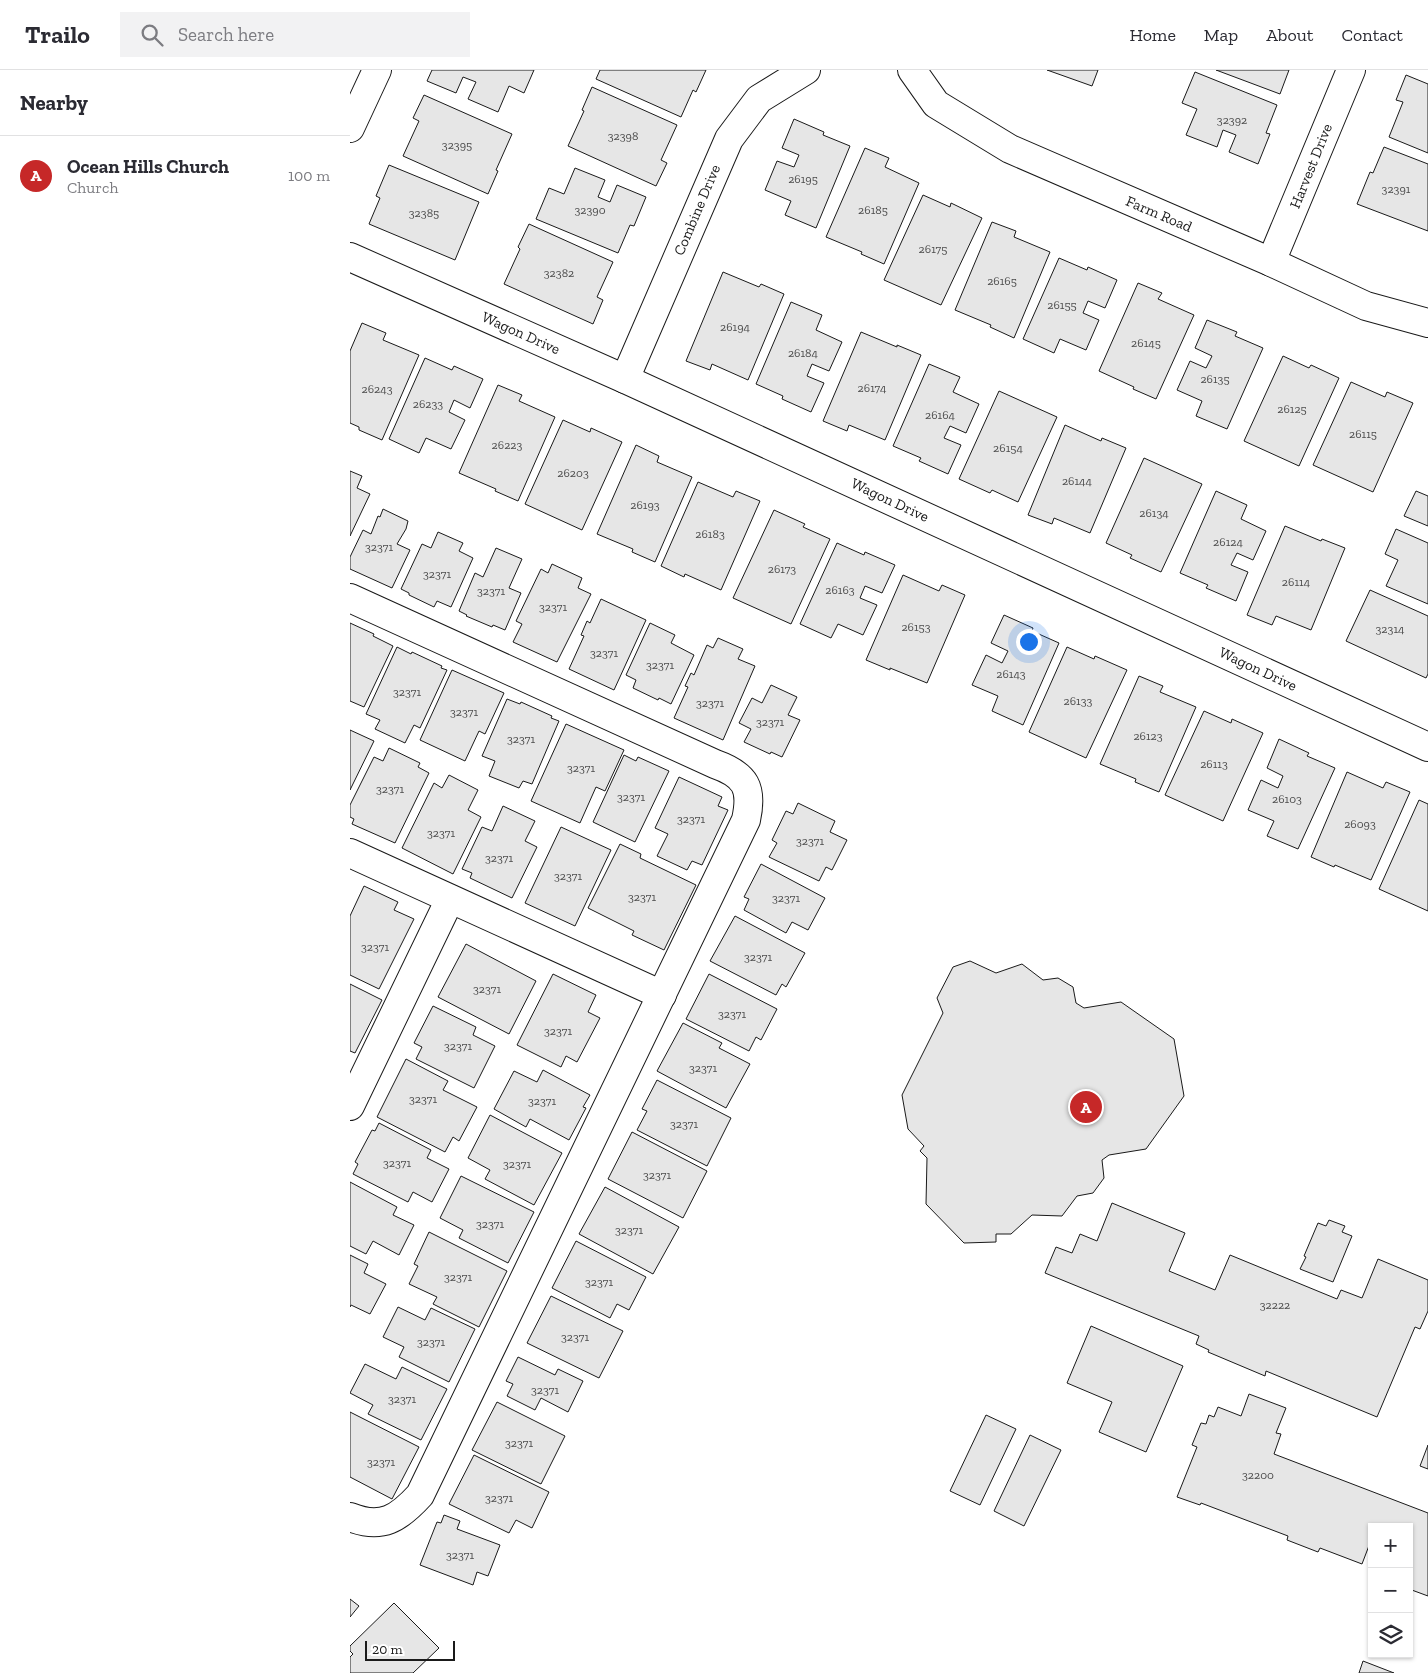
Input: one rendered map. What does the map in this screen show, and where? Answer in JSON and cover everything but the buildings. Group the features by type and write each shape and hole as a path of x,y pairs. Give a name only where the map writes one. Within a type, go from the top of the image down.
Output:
{"street":[{"path":"350,128 377,70"},
{"name":"Combine Drive","path":"624,379 729,139 759,99 806,70"},
{"name":"Farm Road","path":"912,70 936,104 1010,149 1271,262 1366,306 1428,323"},
{"name":"Harvest Drive","path":"1271,262 1351,70"},
{"name":"Wagon Drive","path":"350,258 624,379 1428,747"},
{"path":"350,598 715,764 732,770 746,786 750,803 746,820 420,1495 405,1512 384,1523 359,1521 350,1517"},
{"path":"350,852 662,995"},
{"path":"350,1106 450,898"}],"place":[{"name":"Ocean Hills Church","path":"1086,1107"}]}
